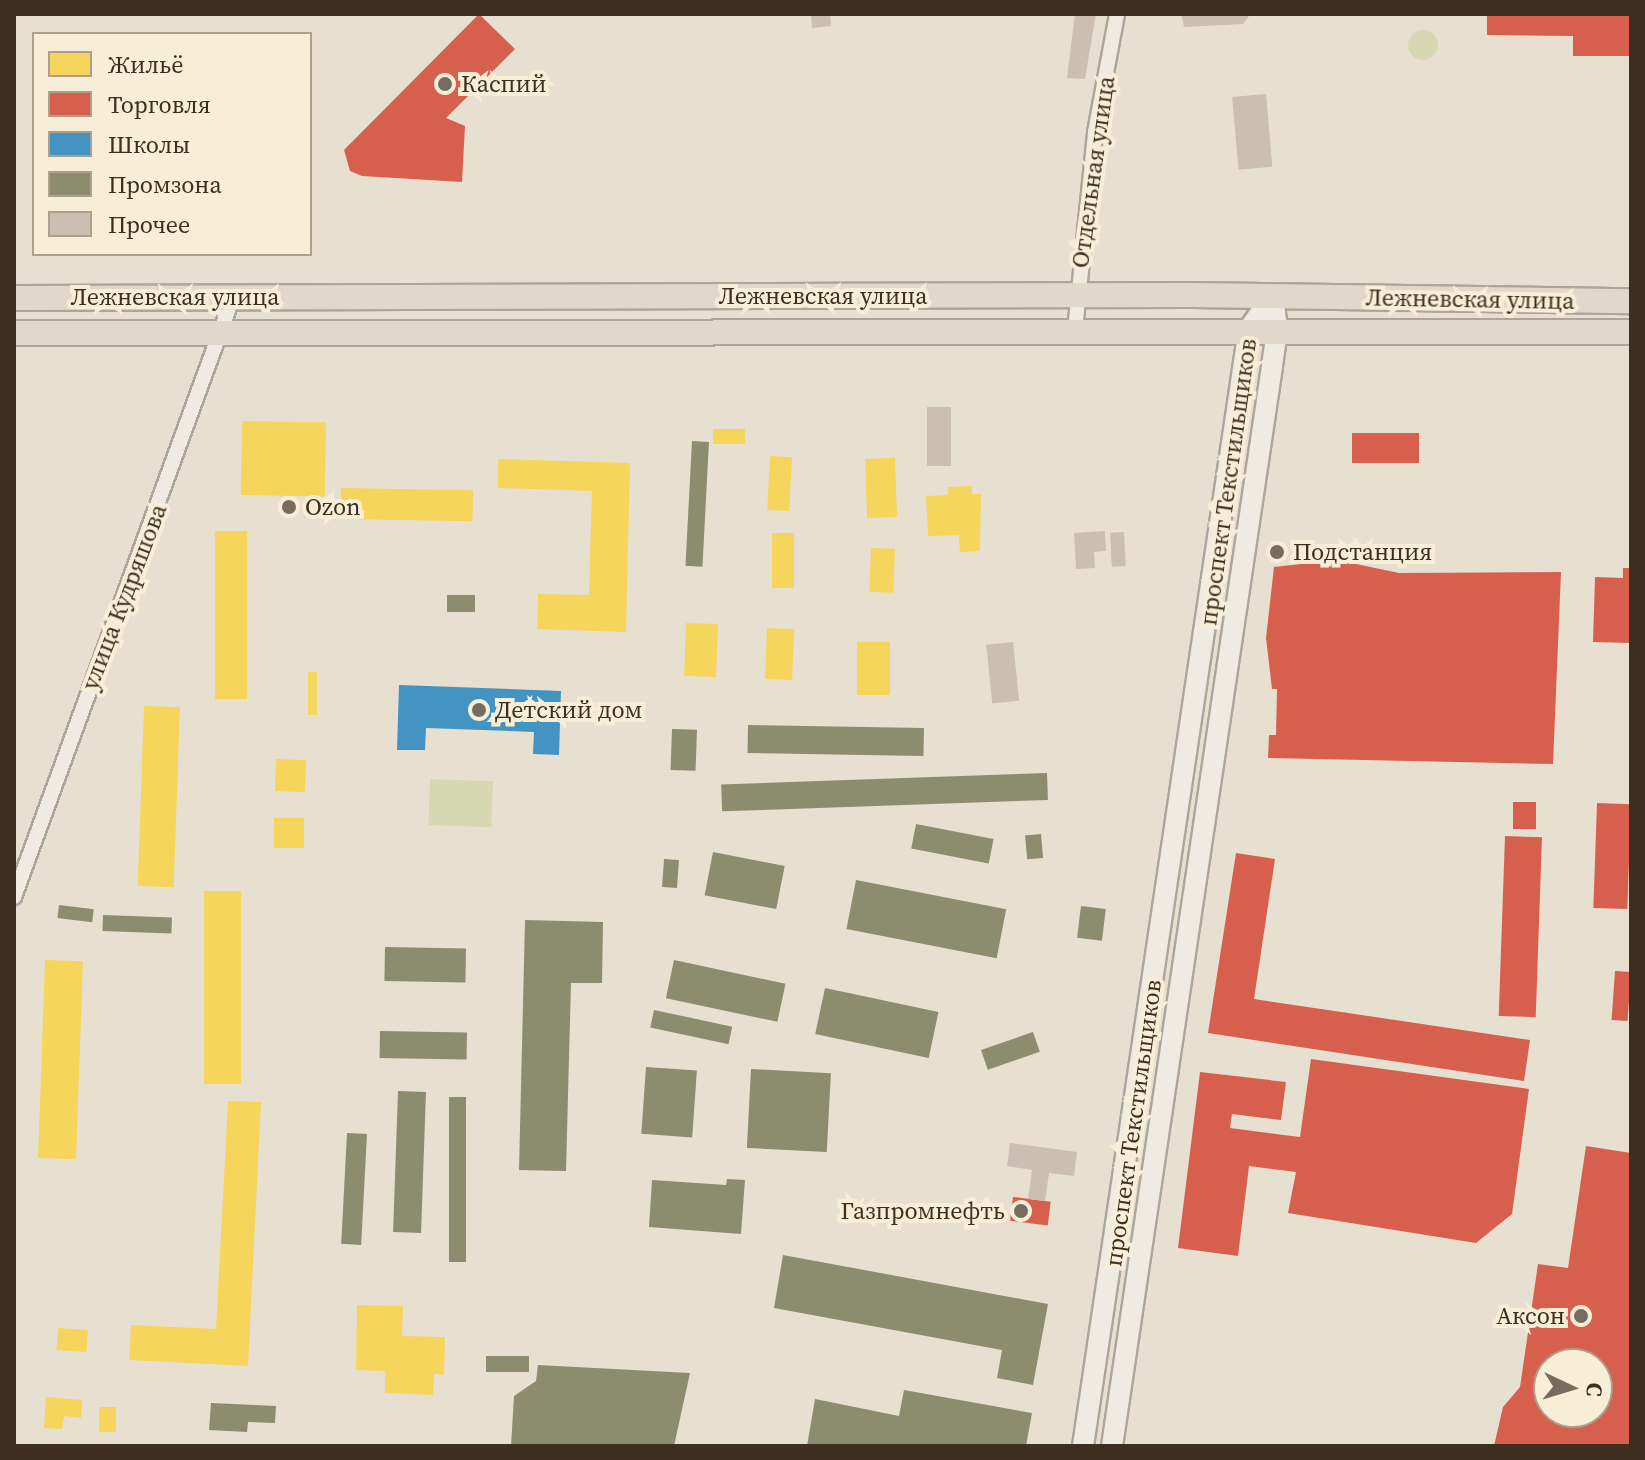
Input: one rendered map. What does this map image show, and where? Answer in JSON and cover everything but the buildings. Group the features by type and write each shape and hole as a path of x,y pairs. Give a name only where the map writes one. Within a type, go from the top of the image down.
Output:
{"highway":[{"name":"Лежневская улица","path":"14,298 1273,295 1631,301"},
{"name":"Лежневская улица","path":"14,333 1249,329 1631,332"}],"main road":[{"name":"проспект Текстильщиков","path":"1112,1446 1277,329 1273,295"},
{"name":"проспект Текстильщиков","path":"1083,1446 1249,329 1273,295"}],"street":[{"name":"Отдельная улица","path":"1075,330 1095,132 1117,14"},
{"name":"улица Кудряшова","path":"14,897 223,332 233,297"}],"green space":[{"path":"1423,30 1434,34 1438,45 1434,56 1423,60 1412,56 1408,45 1412,34"},
{"path":"430,779 493,781 491,827 428,825"}],"place":[{"name":"Каспий","path":"445,84"},
{"name":"Ozon","path":"289,507"},
{"name":"Подстанция","path":"1277,552"},
{"name":"Детский дом","path":"479,710"},
{"name":"Газпромнефть","path":"1021,1211"},
{"name":"Аксон","path":"1581,1316"}]}
